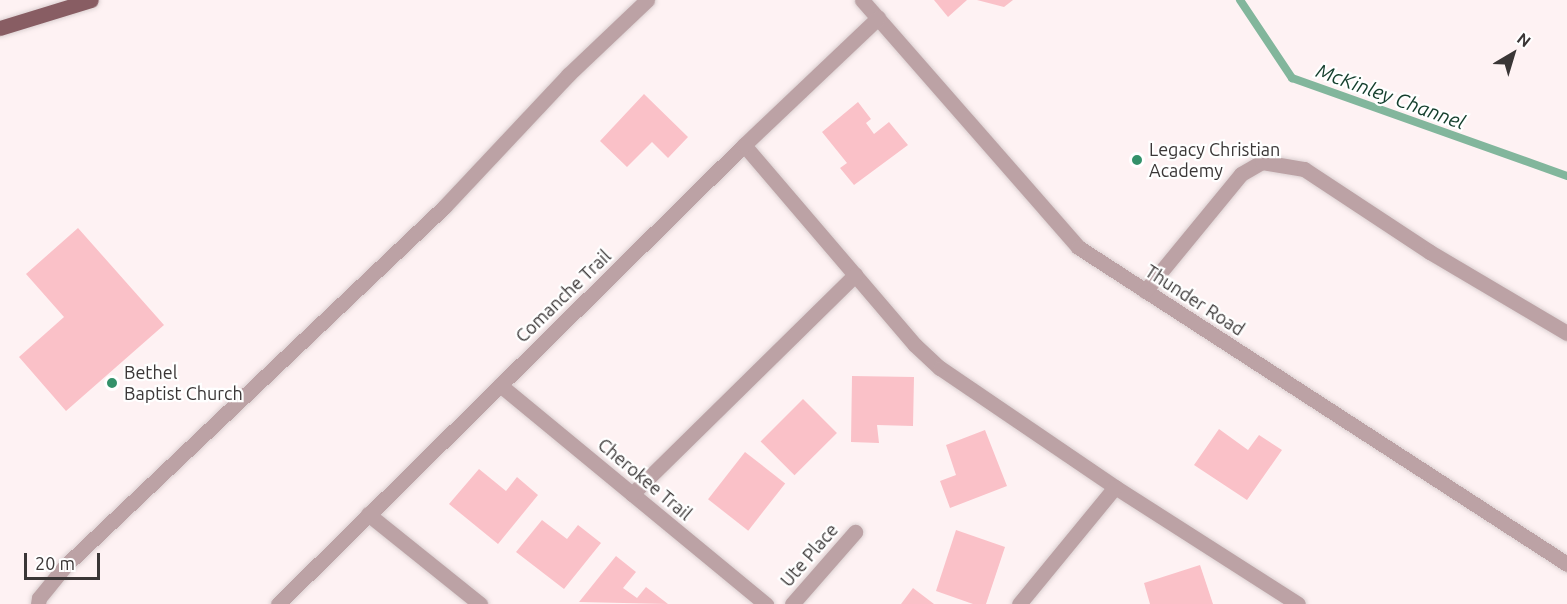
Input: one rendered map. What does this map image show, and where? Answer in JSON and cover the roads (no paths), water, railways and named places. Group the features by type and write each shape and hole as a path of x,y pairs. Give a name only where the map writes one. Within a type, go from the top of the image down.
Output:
{"main road":[{"path":"0,28 92,0"}],"street":[{"path":"38,604 39,598 65,566 445,206 568,75 646,0"},
{"name":"Thunder Road","path":"862,0 1078,247 1567,564"},
{"name":"Comanche Trail","path":"278,604 744,145 878,18"},
{"path":"744,145 915,345 940,368 1115,488 1298,604"},
{"path":"1145,291 1241,174 1262,162 1304,169 1430,252 1567,333"},
{"path":"632,494 855,275"},
{"name":"Cherokee Trail","path":"500,385 765,604"},
{"path":"1019,604 1115,488"},
{"path":"368,514 480,604"},
{"name":"Ute Place","path":"792,604 855,532"}],"waterway":[{"name":"McKinley Channel","path":"1240,0 1292,78 1567,176"}],"place":[{"name":"Legacy Christian Academy","path":"1137,160"},
{"name":"Bethel Baptist Church","path":"112,383"}]}
